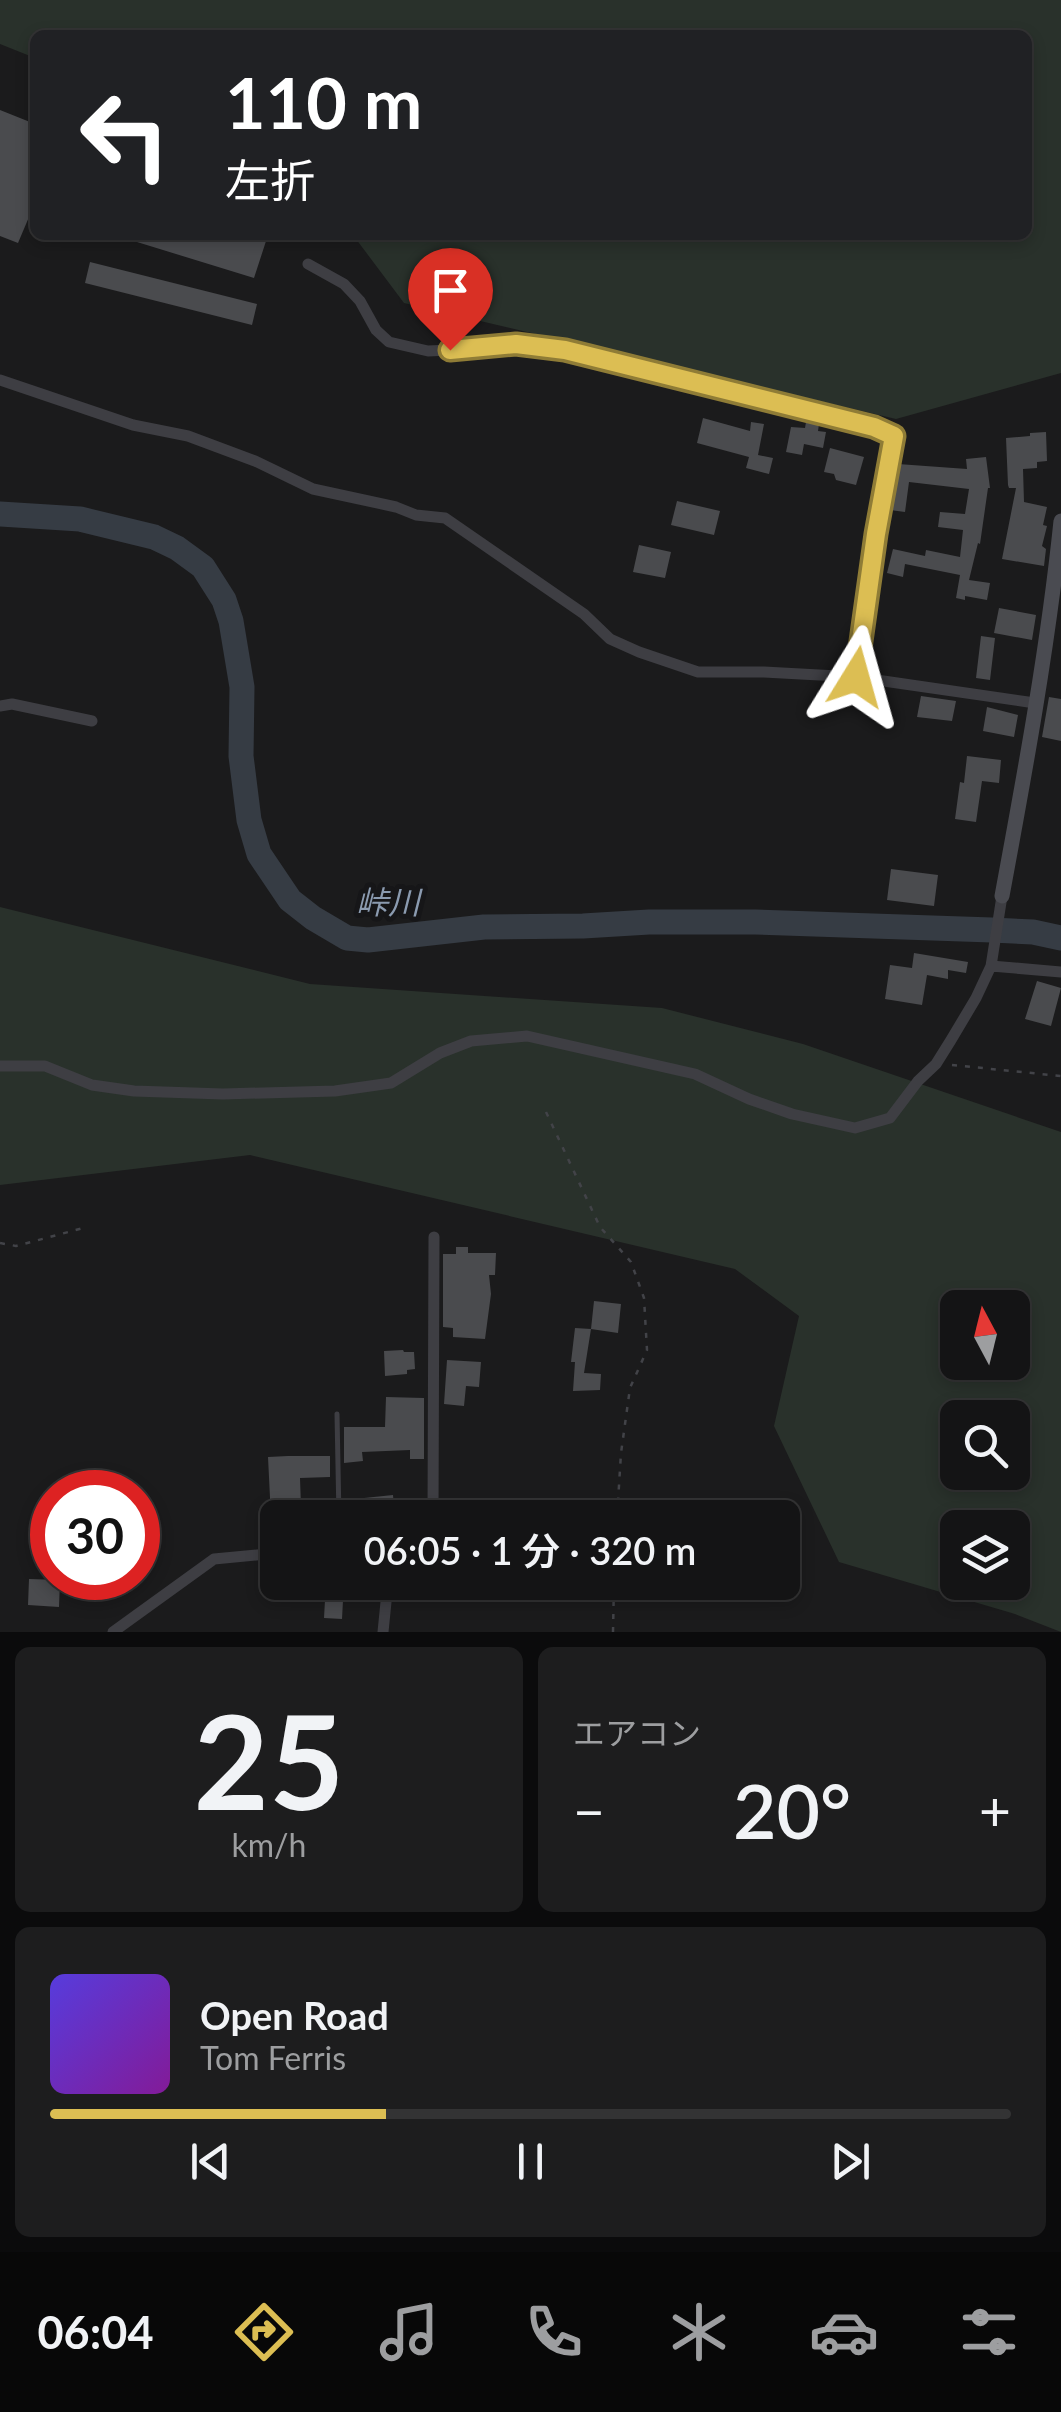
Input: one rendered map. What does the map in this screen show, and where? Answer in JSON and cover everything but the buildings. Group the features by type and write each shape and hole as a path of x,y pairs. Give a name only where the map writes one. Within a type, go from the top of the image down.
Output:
{"street":[{"path":"308,264 344,284 389,342 428,351 516,344 565,350 874,427 894,436 856,677"},
{"path":"0,380 134,425 188,436 255,461 312,489 416,515 445,518 584,614 610,639 698,672 856,677 1035,703"},
{"path":"0,1066 45,1066 92,1085 134,1091 336,1091 391,1083 440,1054 471,1042 527,1036 695,1074 792,1114 855,1128 890,1118 936,1064 991,966 1058,574 1061,522"},
{"path":"0,706 12,704 92,721"},
{"path":"991,966 1061,972"},
{"path":"432,1500 434,1237"},
{"path":"114,1632 214,1559 260,1555"},
{"path":"383,1632 386,1600"}],"lane":[{"path":"337,1414 339,1500"}],"path":[{"path":"936,1064 1061,1076"},
{"path":"546,1112 600,1228 631,1262 644,1298 646,1350 630,1388 618,1500"},
{"path":"0,1244 16,1246 87,1227"},
{"path":"613,1632 614,1600"}],"shaded area":[{"path":"0,0 1061,0 1061,373 896,419 404,303 357,240 1032,240 1032,30 30,30 30,56 0,44"},
{"path":"0,907 310,984 662,1008 803,1044 1061,1132 1061,1632 968,1600 1030,1600 1030,1510 940,1510 940,1592 839,1562 774,1426 799,1316 735,1269 250,1155 0,1185"}],"waterway":[{"name":"峠川","path":"0,514 80,519 154,537 203,567 224,600 231,621 242,687 241,756 249,820 259,854 290,900 347,938 368,940 484,927 649,922 992,930 1061,938"}],"route":[{"path":"450,350 516,344 565,350 874,427 894,436 856,677"}]}
